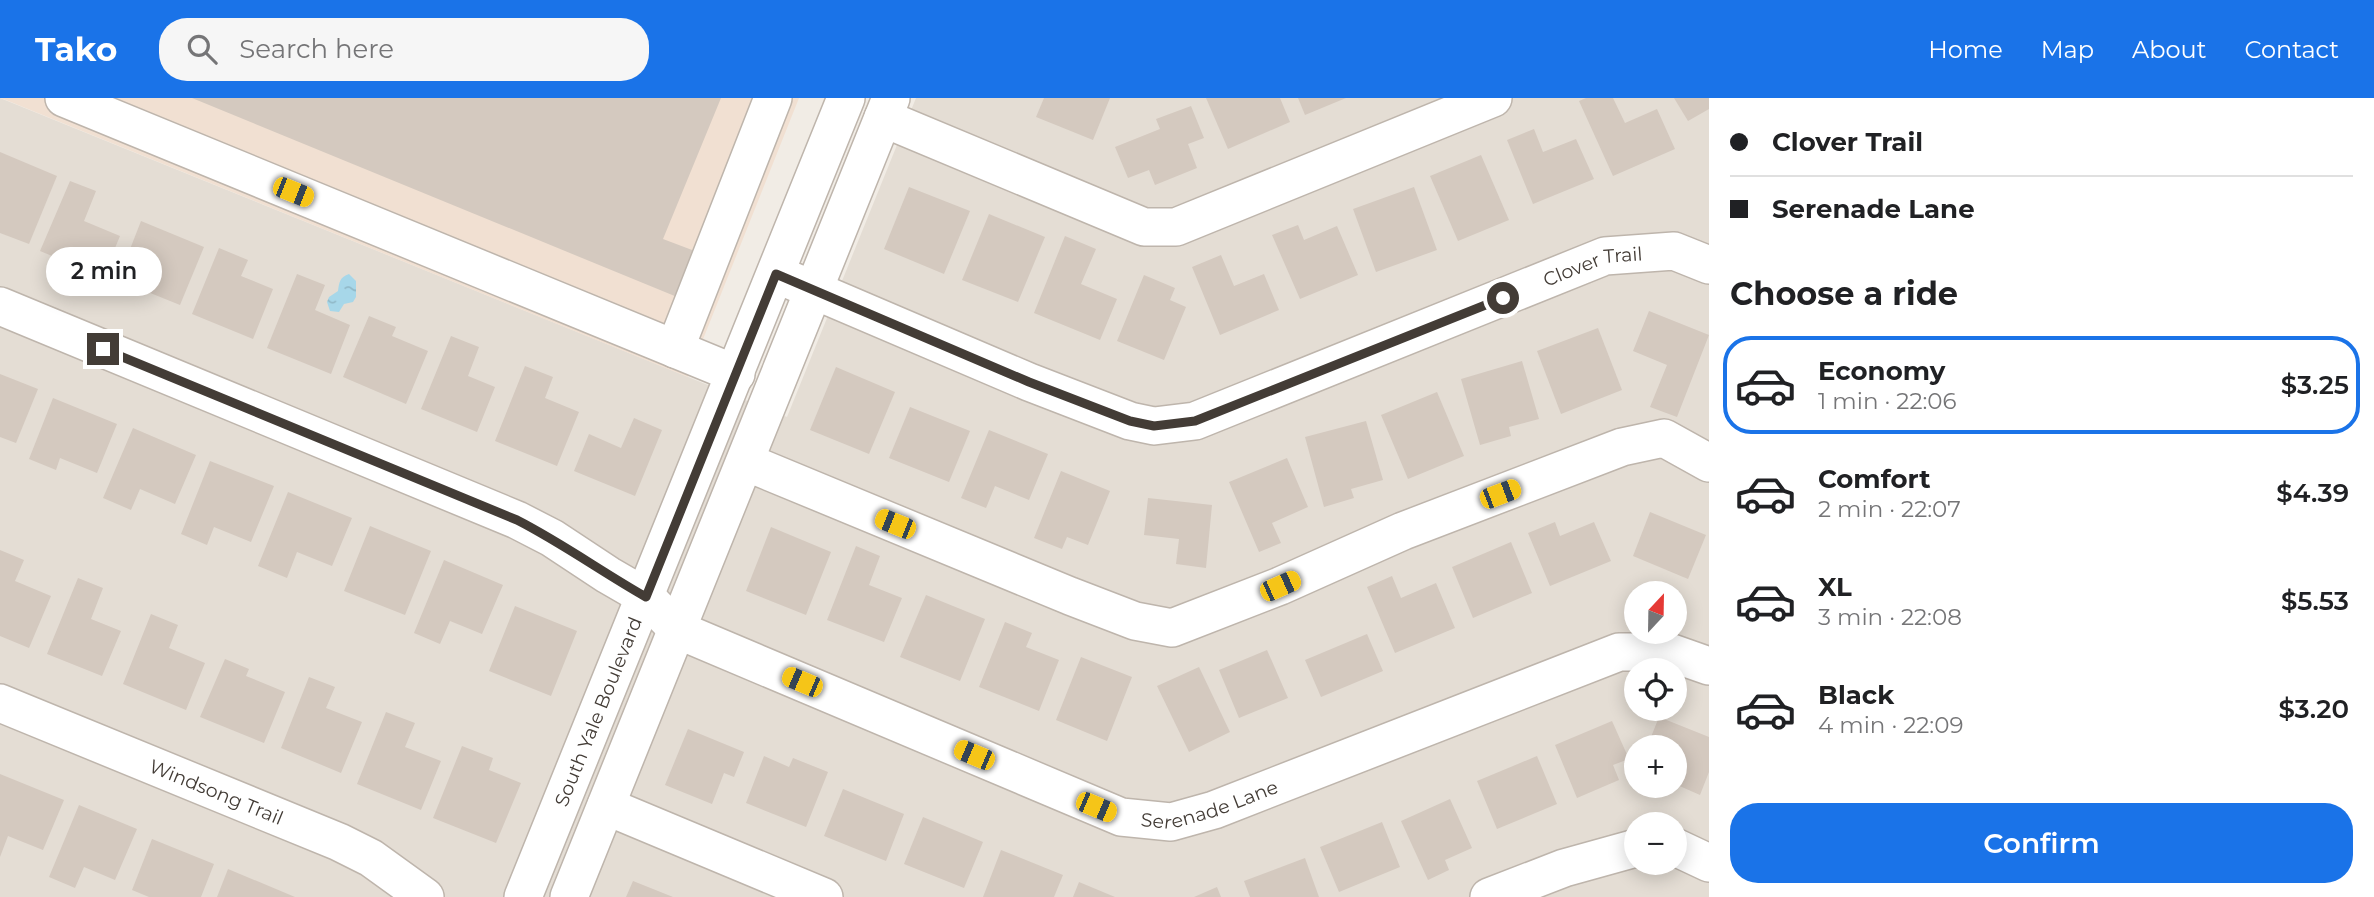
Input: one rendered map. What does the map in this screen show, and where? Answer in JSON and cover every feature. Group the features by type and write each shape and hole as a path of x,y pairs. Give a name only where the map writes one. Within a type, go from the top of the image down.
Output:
{"street":[{"path":"64,98 736,374"},
{"path":"675,349 772,98"},
{"name":"South Yale Boulevard","path":"523,897 846,98"},
{"path":"569,897 887,108 1144,227 1176,227 1493,98"},
{"name":"Clover Trail","path":"776,274 1029,382 1130,421 1154,426 1195,421 1605,256 1674,251 1709,265"},
{"name":"Serenade Lane","path":"0,306 517,520 552,538 646,597 678,629 1121,817 1171,822 1214,810 1619,652 1670,652 1709,666"},
{"path":"746,462 1135,621 1172,628 1280,586 1403,531 1622,447 1664,438 1709,463"},
{"name":"Windsong Trail","path":"0,703 339,842 371,858 425,897"},
{"path":"606,806 824,897"},
{"path":"1489,897 1564,868 1624,851"},
{"path":"1687,853 1709,863"}],"shaded area":[{"path":"0,98 787,417 916,98 1709,98 1709,897 0,897"},
{"path":"1,98 799,98 688,377"}],"water":[{"path":"349,274 356,281 356,297 353,302 344,304 339,312 330,311 327,302 329,297 338,291 340,280"}],"building":[{"path":"192,98 721,98 663,239 700,253 682,299"},
{"path":"1044,98 1110,98 1093,140 1036,117"},
{"path":"1206,98 1280,98 1290,122 1228,149"},
{"path":"1298,98 1346,98 1305,115"},
{"path":"1586,98 1613,98 1625,123 1657,109 1675,149 1613,176 1579,101"},
{"path":"1674,98 1709,98 1709,109 1688,121"},
{"path":"1191,106 1204,138 1188,144 1197,168 1155,185 1149,170 1128,178 1115,147 1160,129 1156,119"},
{"path":"1534,129 1543,152 1576,139 1594,179 1533,204 1507,140"},
{"path":"0,152 57,176 29,244 0,233"},
{"path":"1481,155 1509,220 1458,241 1430,176"},
{"path":"70,181 96,191 84,221 120,236 103,277 40,251"},
{"path":"909,187 970,211 944,274 884,249"},
{"path":"1414,187 1437,250 1376,272 1353,209"},
{"path":"989,214 1045,237 1018,302 962,280"},
{"path":"141,221 204,247 180,305 118,280"},
{"path":"1298,225 1304,240 1337,226 1358,275 1300,299 1272,235"},
{"path":"1065,236 1096,249 1081,284 1117,299 1100,340 1034,313"},
{"path":"219,248 248,260 241,276 273,289 253,339 192,314"},
{"path":"1221,255 1234,286 1264,274 1279,310 1220,335 1192,267"},
{"path":"297,274 325,285 315,310 350,325 331,374 267,348"},
{"path":"1144,275 1175,288 1170,300 1186,307 1164,360 1117,341"},
{"path":"1649,311 1709,335 1677,417 1650,407 1667,365 1633,351"},
{"path":"369,316 396,327 392,336 428,351 406,404 343,377"},
{"path":"1598,328 1622,390 1561,414 1537,351"},
{"path":"451,336 479,347 468,376 495,387 477,432 421,409"},
{"path":"1522,361 1539,419 1509,427 1511,436 1480,445 1461,379"},
{"path":"525,366 553,377 545,398 579,412 557,466 495,441"},
{"path":"836,367 895,392 869,454 810,430"},
{"path":"0,374 38,389 16,443 0,437"},
{"path":"1437,392 1464,456 1408,479 1381,415"},
{"path":"53,398 117,424 97,473 60,458 56,470 29,459"},
{"path":"910,407 970,431 949,482 889,458"},
{"path":"634,418 662,430 635,496 574,471 589,434 621,448"},
{"path":"1366,421 1383,480 1351,489 1354,498 1324,507 1305,437"},
{"path":"133,428 196,455 175,504 140,489 131,510 103,498"},
{"path":"989,430 1048,454 1029,500 995,486 986,508 961,498"},
{"path":"1287,458 1308,507 1272,523 1281,543 1259,552 1229,482"},
{"path":"210,461 274,486 251,542 214,527 207,545 181,534"},
{"path":"1061,471 1110,491 1088,545 1067,537 1062,549 1034,538"},
{"path":"288,492 352,518 332,566 297,552 287,578 258,566"},
{"path":"1148,498 1212,505 1206,568 1176,564 1179,539 1144,535"},
{"path":"1650,512 1706,535 1688,579 1633,556"},
{"path":"1555,522 1560,536 1594,522 1611,561 1550,586 1528,533"},
{"path":"370,526 431,551 405,615 344,591"},
{"path":"771,527 831,552 806,615 746,591"},
{"path":"1511,542 1532,593 1473,618 1452,567"},
{"path":"856,546 880,556 869,585 902,598 884,642 827,620"},
{"path":"0,550 24,560 15,581 51,596 29,648 0,636"},
{"path":"444,560 503,585 482,634 450,621 440,644 414,633"},
{"path":"1392,576 1401,598 1436,583 1455,628 1395,653 1367,587"},
{"path":"78,578 103,588 91,619 121,631 102,676 47,654"},
{"path":"926,595 985,619 960,681 900,657"},
{"path":"515,606 577,631 551,696 489,671"},
{"path":"151,614 178,625 169,648 205,663 186,710 123,684"},
{"path":"1005,622 1032,633 1026,647 1059,660 1039,711 979,687"},
{"path":"1367,634 1383,671 1321,697 1305,660"},
{"path":"1267,650 1288,698 1239,718 1219,670"},
{"path":"1081,657 1132,677 1107,741 1056,720"},
{"path":"225,659 249,669 246,676 285,692 264,743 200,717"},
{"path":"1199,667 1230,732 1189,752 1157,686"},
{"path":"309,677 335,687 326,708 362,722 341,773 281,748"},
{"path":"386,712 415,723 405,747 441,761 421,810 357,784"},
{"path":"1612,721 1624,748 1624,761 1613,765 1619,780 1577,798 1555,745"},
{"path":"1657,721 1669,721 1709,737 1709,772 1700,795 1687,789 1687,735 1652,735"},
{"path":"688,729 744,752 734,777 724,773 712,804 665,785"},
{"path":"462,746 493,758 489,770 521,783 496,843 433,818"},
{"path":"764,756 789,767 793,758 828,772 806,827 746,803"},
{"path":"1537,756 1557,804 1497,829 1477,781"},
{"path":"0,774 64,800 43,850 8,836 0,857"},
{"path":"843,789 904,814 886,861 824,836"},
{"path":"1450,799 1472,848 1445,860 1449,870 1428,880 1401,821"},
{"path":"79,805 137,829 115,880 84,867 75,888 49,877"},
{"path":"923,817 983,842 964,888 904,864"},
{"path":"1382,822 1400,867 1339,892 1320,847"},
{"path":"152,839 214,864 201,897 149,897 132,890"},
{"path":"1001,850 1063,875 1054,897 983,897"},
{"path":"1305,858 1319,897 1250,897 1244,881"},
{"path":"228,869 295,897 217,897"},
{"path":"633,881 673,897 626,897"},
{"path":"1079,882 1115,897 1073,897"},
{"path":"1217,887 1221,897 1194,897"}],"route":[{"path":"103,349 517,520 552,538 646,597 776,274 1029,382 1130,421 1154,426 1195,421 1503,298"}]}
